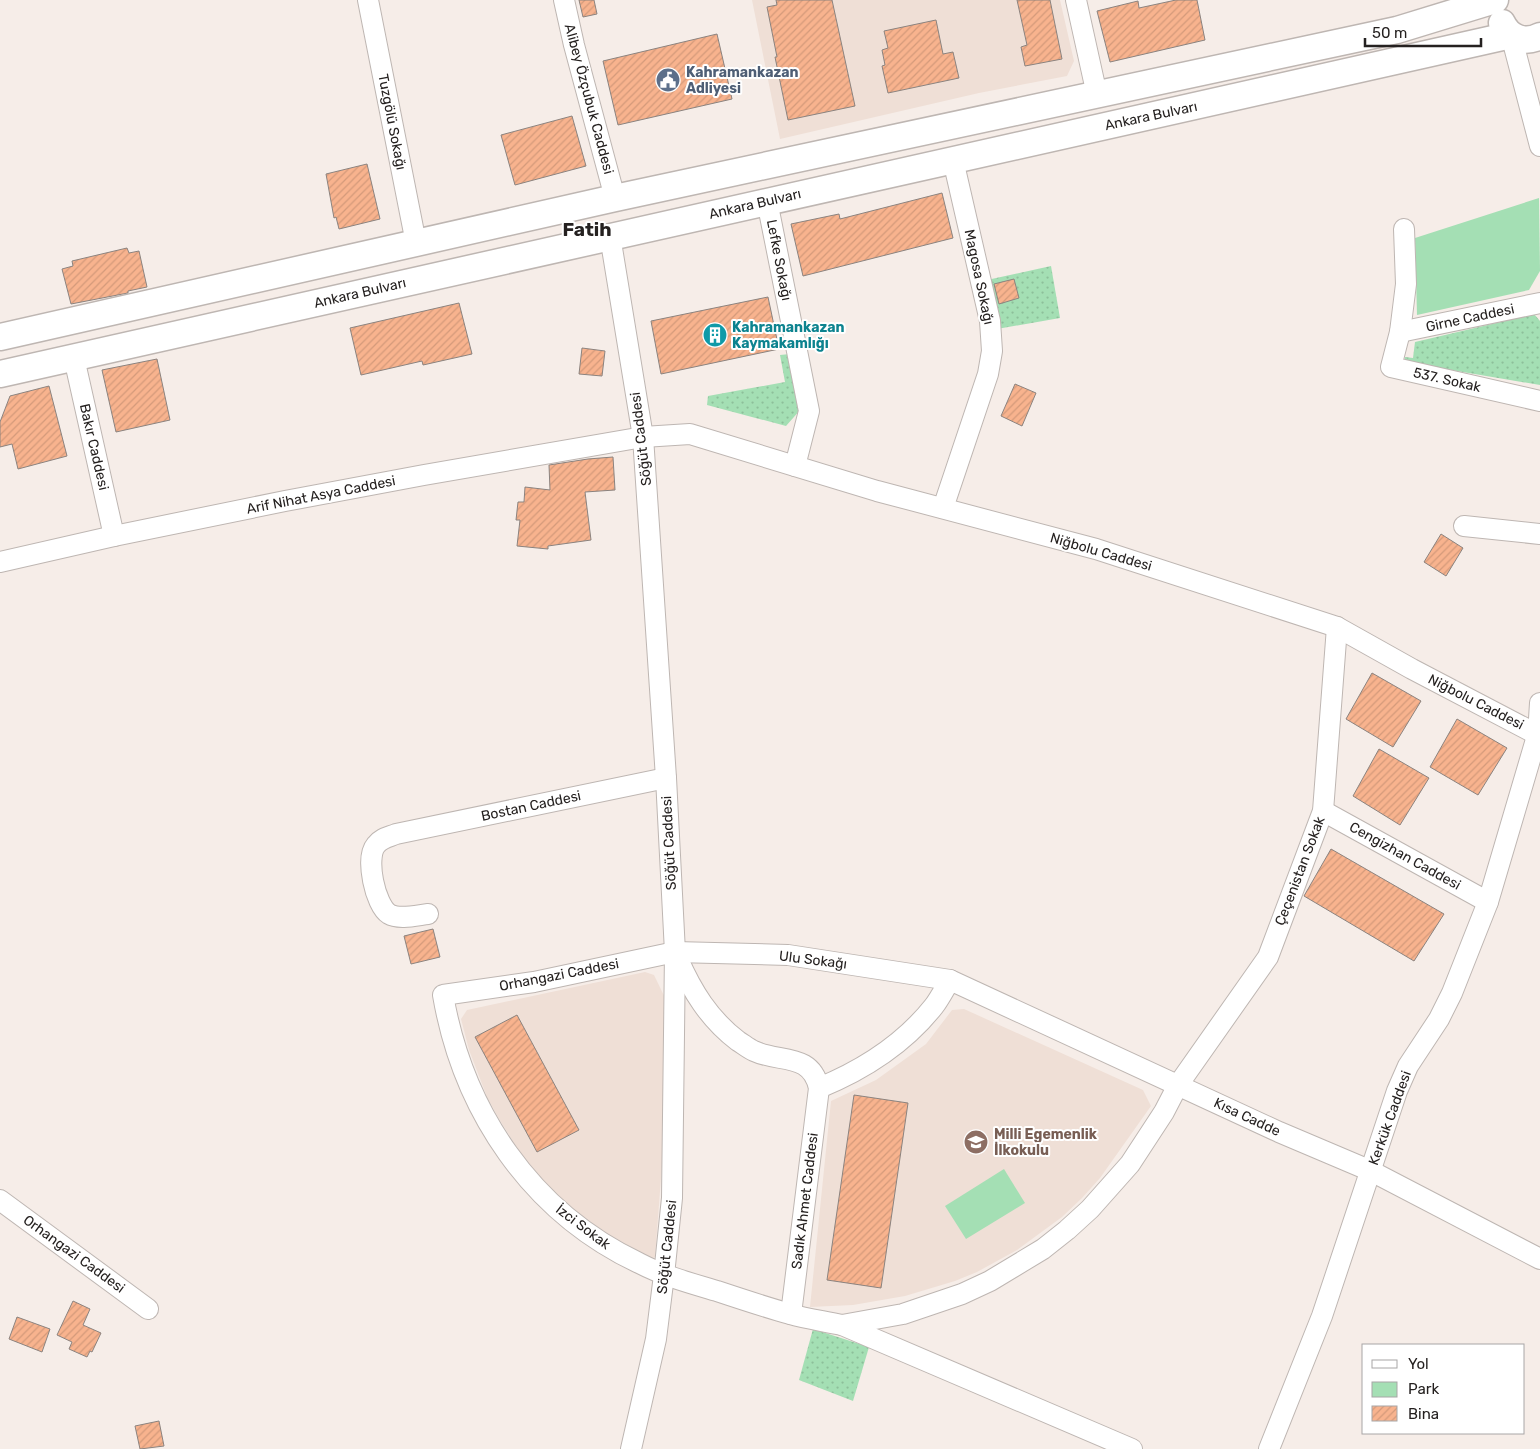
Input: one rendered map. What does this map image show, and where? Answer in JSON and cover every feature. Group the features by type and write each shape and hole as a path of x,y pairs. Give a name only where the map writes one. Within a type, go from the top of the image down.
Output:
{"main road":[{"path":"0,337 615,198 1397,30 1495,0"},
{"path":"1503,0 1500,18 1502,25 1511,35"},
{"name":"Ankara Bulvarı","path":"0,374 1511,35 1524,40 1531,40 1540,36"}],"street":[{"name":"Tuzgölü Sokağı","path":"368,0 416,243"},
{"name":"Alibey Özçubuk Caddesi","path":"564,0 574,45 615,198"},
{"path":"1076,0 1097,95"},
{"path":"1511,35 1540,146"},
{"name":"Magosa Sokağı","path":"943,508 988,374 992,351 990,321 954,160"},
{"name":"Lefke Sokağı","path":"768,201 810,411 795,466"},
{"path":"1400,332 1406,284 1404,229"},
{"name":"Söğüt Caddesi","path":"610,236 644,437 675,952 672,1198 656,1339 631,1449"},
{"name":"Girne Caddesi","path":"1400,332 1540,303"},
{"name":"537. Sokak","path":"1400,332 1391,367 1540,401"},
{"name":"Bakır Caddesi","path":"74,358 114,536"},
{"name":"Niğbolu Caddesi","path":"644,437 690,434 877,490 1096,549 1337,627 1412,669 1539,732"},
{"name":"Arif Nihat Asya Caddesi","path":"0,562 114,536 285,501 644,437"},
{"path":"1464,526 1540,534"},
{"name":"Çeçenistan Sokak","path":"842,1325 903,1314 955,1297 990,1281 1043,1249 1090,1209 1116,1181 1148,1139 1178,1085 1268,957 1323,811 1337,627"},
{"name":"Kerkük Caddesi","path":"1270,1449 1322,1316 1401,1082 1408,1066 1436,1025 1448,1002 1488,902 1539,732 1540,703"},
{"name":"Bostan Caddesi","path":"428,914 397,916 389,914 382,906 372,875 372,852 382,839 396,834 666,778"},
{"name":"Cengizhan Caddesi","path":"1323,811 1488,902"},
{"path":"675,952 688,982 698,999 724,1029 755,1052 793,1061 805,1066 814,1075 819,1088 862,1068 901,1040 935,1005 950,980"},
{"name":"Ulu Sokağı","path":"675,952 788,955 950,980"},
{"name":"Orhangazi Caddesi","path":"443,995 534,982 675,952"},
{"name":"Kısa Cadde","path":"950,980 1279,1132 1371,1171 1540,1259"},
{"name":"İzci Sokak","path":"443,995 455,1050 476,1102 489,1127 542,1195 587,1233 612,1249 664,1275 791,1314 842,1325"},
{"name":"Sadık Ahmet Caddesi","path":"791,1314 819,1088"},
{"name":"Orhangazi Caddesi","path":"0,1200 148,1308"},
{"path":"842,1325 1132,1449"}],"shaded area":[{"path":"752,0 1060,0 1074,61 1067,76 979,93 780,139"},
{"path":"645,972 654,975 670,1008 665,1126 655,1257 644,1262 561,1201 526,1162 487,1097 469,1050 461,1019 467,1010"},
{"name":"Milli Egemenlik İlkokulu","path":"964,1009 1143,1090 1151,1106 1100,1178 1082,1198 1062,1217 1017,1250 977,1272 955,1281 905,1296 853,1305 810,1307 831,1101 876,1080 926,1044 952,1010"}],"green space":[{"path":"1539,198 1540,271 1529,290 1417,315 1415,238"},
{"path":"1051,266 1060,318 997,329 987,280"},
{"path":"1534,314 1540,321 1540,385 1404,362 1405,357 1413,358 1415,342"},
{"path":"790,354 801,409 786,426 707,405 708,396 785,382 780,355"},
{"path":"1004,1169 1025,1203 966,1239 945,1206"},
{"path":"813,1329 869,1347 853,1401 799,1380"}],"building":[{"path":"579,0 594,0 597,14 583,17"},
{"path":"776,0 832,0 855,106 788,120 767,7 777,5"},
{"path":"1017,0 1050,0 1062,59 1025,66 1021,47 1027,45"},
{"path":"1176,0 1197,0 1205,40 1110,62 1097,11 1138,1 1139,8"},
{"path":"936,20 943,54 953,52 959,78 888,93 882,66 885,65 882,50 888,48 884,31"},
{"name":"Kahramankazan Adliyesi","path":"717,34 732,99 618,125 603,61"},
{"path":"572,116 586,166 515,185 501,135"},
{"path":"367,164 380,219 339,229 336,217 334,218 326,174"},
{"path":"942,193 953,238 803,276 791,224 839,214 840,219"},
{"path":"127,248 129,253 139,251 147,287 128,291 128,293 71,304 62,269 73,266 72,261"},
{"path":"1014,279 1019,298 999,304 994,284"},
{"name":"Kahramankazan Kaymakamlığı","path":"768,297 779,349 661,374 651,321"},
{"path":"459,303 472,354 423,365 422,361 361,375 350,328"},
{"path":"582,348 605,351 602,376 579,374"},
{"path":"157,359 170,420 116,432 102,370"},
{"path":"1015,384 1036,393 1022,426 1001,416"},
{"path":"49,386 67,456 18,469 12,444 0,447 0,422 10,396"},
{"path":"613,457 615,490 585,492 591,540 548,546 548,549 517,546 520,520 516,520 518,502 524,502 525,487 550,490 549,465"},
{"path":"1441,534 1463,548 1446,576 1424,562"},
{"path":"1372,673 1421,701 1393,747 1346,719"},
{"path":"1457,719 1507,748 1478,795 1430,767"},
{"path":"1379,749 1429,778 1400,825 1353,796"},
{"path":"1331,849 1444,914 1414,961 1304,896"},
{"path":"433,929 440,957 411,964 404,936"},
{"path":"517,1015 579,1130 537,1152 475,1037"},
{"path":"854,1095 908,1103 881,1288 827,1280"},
{"path":"73,1301 90,1309 83,1325 101,1333 92,1352 90,1351 87,1357 69,1349 72,1342 57,1335"},
{"path":"17,1317 50,1329 42,1352 9,1339"},
{"path":"159,1421 164,1446 140,1449 135,1426"}],"place":[{"name":"Kahramankazan Adliyesi","path":"668,80"},
{"name":"Kahramankazan Kaymakamlığı","path":"715,335"},
{"name":"Milli Egemenlik İlkokulu","path":"976,1142"}],"district":[{"name":"Fatih","path":"587,229"}]}
